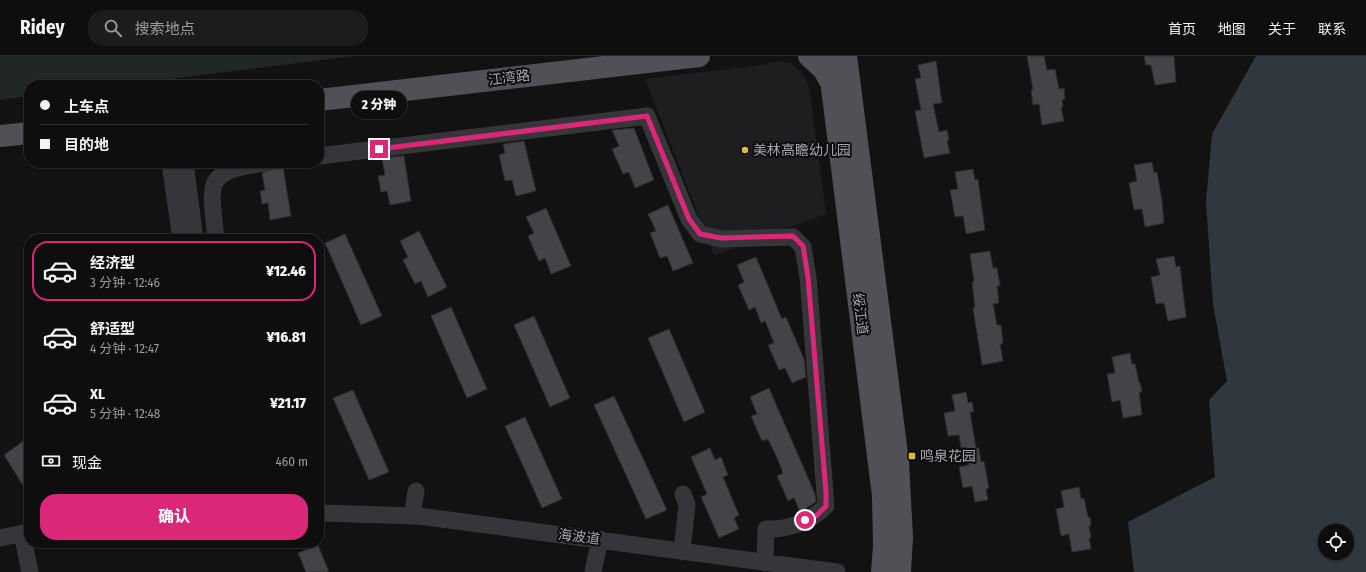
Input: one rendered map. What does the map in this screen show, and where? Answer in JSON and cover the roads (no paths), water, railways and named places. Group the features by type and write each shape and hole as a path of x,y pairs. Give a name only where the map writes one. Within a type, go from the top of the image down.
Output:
{"main road":[{"name":"江湾路","path":"324,85 584,56"},
{"name":"江湾路","path":"324,99 699,56"},
{"path":"809,56 824,70 840,81"},
{"name":"绥江道","path":"828,56 840,81 898,462 902,519 900,572"},
{"path":"837,56 840,81"},
{"name":"绥江道","path":"846,56 840,81 883,496 884,539 882,572"},
{"path":"0,121 24,119"},
{"path":"0,136 24,134"}],"street":[{"path":"324,155 647,116 689,219 700,234 721,238 793,236 803,246 808,277 826,506 816,516 782,530 766,529 765,563"},
{"path":"171,168 180,234"},
{"path":"186,168 194,234"},
{"path":"215,234 211,193 217,177 230,169 236,168"},
{"path":"412,516 416,491"},
{"path":"682,551 687,505 683,494"},
{"name":"海波道","path":"324,512 412,516 837,572"},
{"path":"0,538 24,533"},
{"path":"593,572 600,540"},
{"path":"27,548 30,572"}],"place":[{"name":"美林高瞻幼儿园","path":"745,150"},
{"name":"鸣泉花园","path":"912,456"}]}
